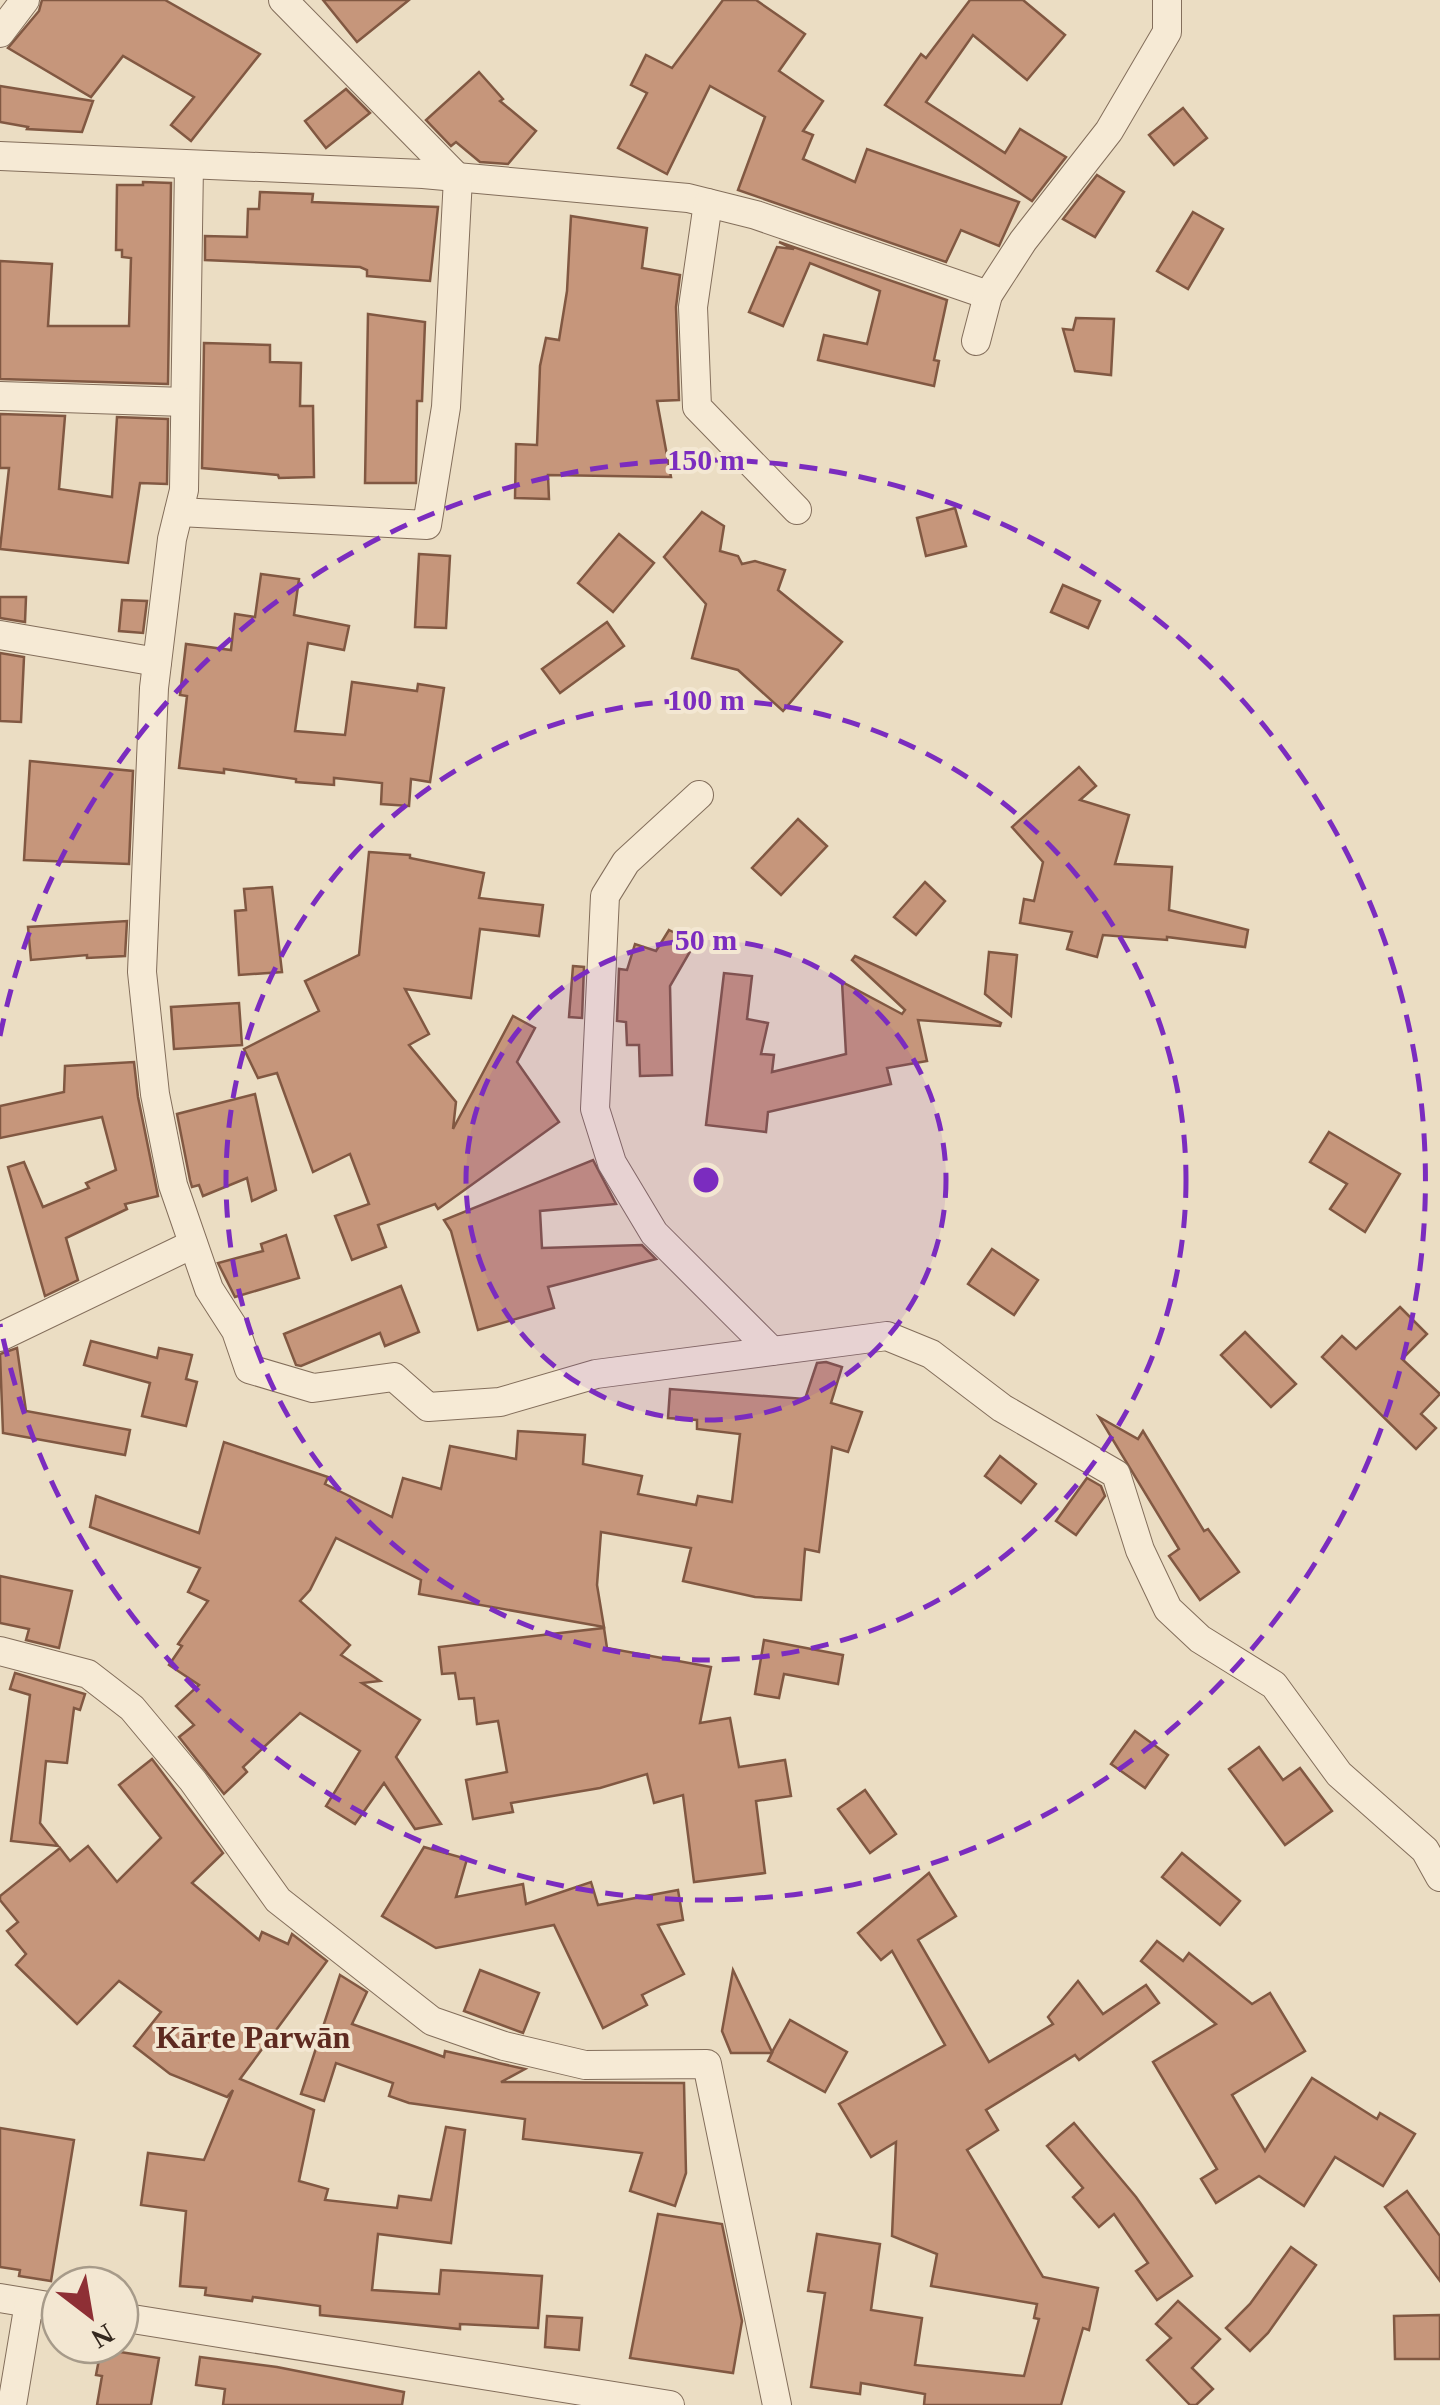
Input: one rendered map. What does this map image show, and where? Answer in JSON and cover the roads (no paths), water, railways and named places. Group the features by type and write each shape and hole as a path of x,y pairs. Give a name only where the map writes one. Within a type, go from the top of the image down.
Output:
{"street":[{"path":"0,33 25,0"},
{"path":"178,512 427,524 446,408 458,178 283,0"},
{"path":"976,341 988,295 1023,241 1109,131 1167,32 1167,0"},
{"path":"0,156 458,178 688,198 756,215 988,295"},
{"path":"189,165 184,490 157,662 142,972 155,1094 172,1185 209,1289 236,1331 249,1369 313,1388 394,1377 428,1407 500,1402 596,1374 887,1336 931,1354 1002,1408 1116,1474 1140,1550 1168,1609 1200,1638 1274,1685 1339,1774 1425,1850 1440,1877"},
{"path":"708,203 693,306 697,407 797,510"},
{"path":"0,396 185,402"},
{"path":"0,635 157,662"},
{"path":"699,795 626,862 604,896 595,1110 612,1163 654,1233 772,1352"},
{"path":"0,1337 193,1244"},
{"path":"0,1651 88,1674 132,1708 193,1781 278,1900 432,2022 504,2046 585,2065 708,2064 777,2405"},
{"path":"0,2298 40,2304"},
{"path":"12,2405 29,2302"},
{"path":"140,2320 670,2405"}],"district":[{"name":"Kārte Parwān","path":"253,2037"}]}
